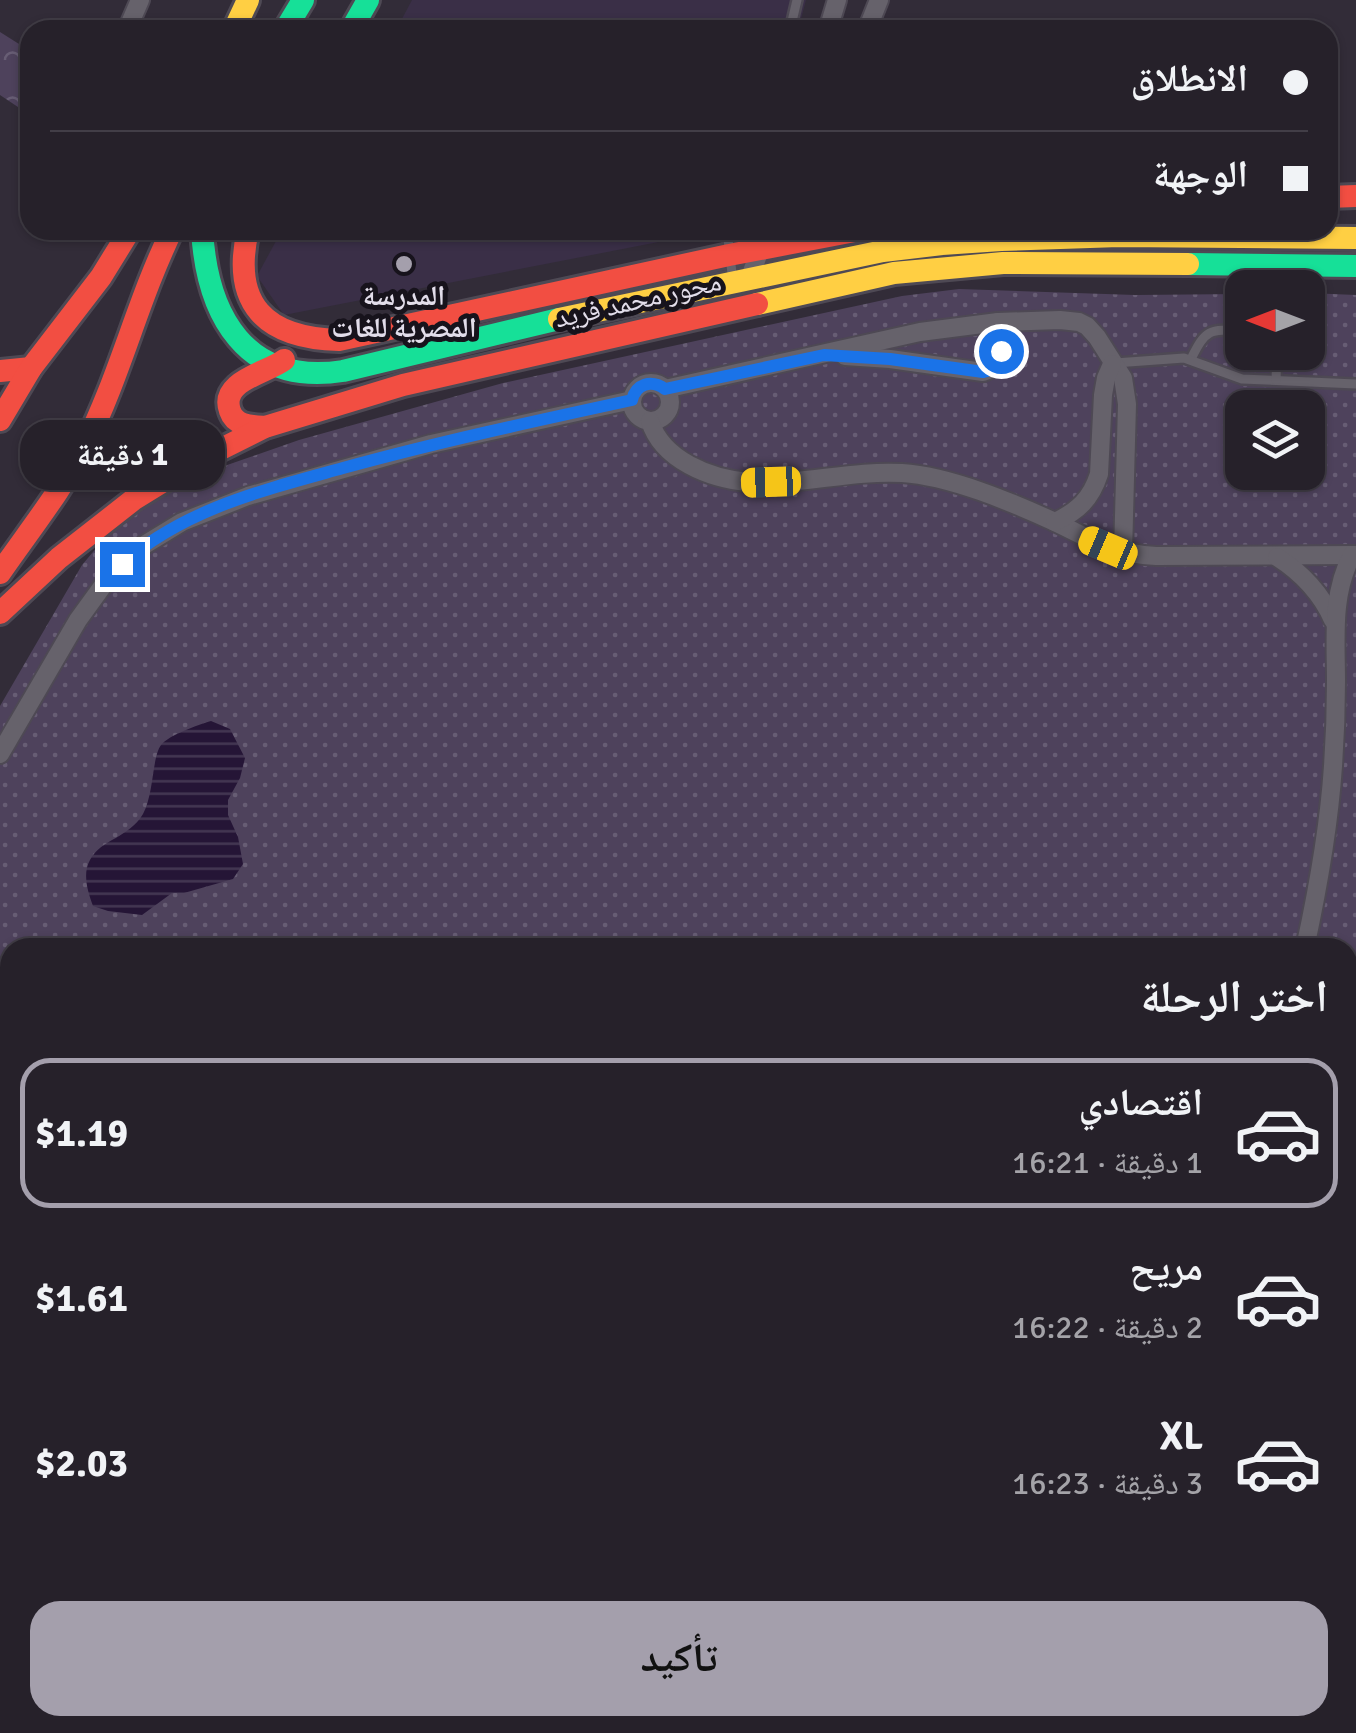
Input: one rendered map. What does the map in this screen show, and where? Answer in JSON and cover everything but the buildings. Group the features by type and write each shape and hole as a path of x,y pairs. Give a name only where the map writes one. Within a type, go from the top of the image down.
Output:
{"main road":[{"path":"0,420 31,368 124,240"},
{"path":"0,573 82,451 167,240"},
{"name":"محور محمد فريد","path":"202,240 212,299 239,340 255,355 278,366 312,374 341,372 502,332 883,252 982,240"},
{"path":"245,240 240,269 246,294 262,315 306,339 339,340 730,255 764,240"},
{"name":"محور محمد فريد","path":"0,613 59,558 133,500 193,462 266,427 402,385 894,274 984,264 1062,262 1356,266"},
{"path":"266,427 236,422 229,410 228,397 238,382 278,366 306,339"},
{"path":"0,371 31,368"}],"street":[{"path":"741,282 764,240"},
{"path":"868,240 883,252"},
{"path":"824,355 890,359 983,372 994,368 1000,358 998,322"},
{"path":"665,389 668,410 657,420 636,414 632,400 644,384 665,389 920,332 998,322 1079,322 1098,337 1123,378 1128,396 1124,554"},
{"path":"1054,522 1080,508 1095,486 1104,386 1112,364"},
{"path":"0,754 78,620 106,580 141,547 182,522 248,496 432,444 632,400"},
{"path":"650,421 661,444 684,462 732,480 914,474 958,483 1124,554 1354,555"},
{"path":"1306,938 1324,847 1333,769 1337,596 1345,568 1354,555"},
{"path":"1277,557 1312,586 1336,625"}],"lane":[{"path":"728,240 741,282"},
{"path":"1191,359 1208,332 1225,330"},
{"path":"1112,364 1191,359 1232,376 1356,384"},
{"path":"1276,370 1276,380"}],"shaded area":[{"path":"412,0 806,0 801,20 401,20"},
{"name":"المدرسة المصرية للغات","path":"277,240 669,240 284,315 257,276"},
{"path":"211,721 230,729 245,758 228,800 228,815 238,837 243,864 233,879 172,893 142,915 93,906 87,883 88,865 101,847 143,814 161,745"}],"green space":[{"path":"0,32 20,45 20,108 0,95"},
{"path":"959,289 1225,294 1225,370 1325,370 1325,294 1356,295 1356,938 0,938 0,706 82,565 115,526 168,490 299,440 503,383 902,296"}],"traffic: fast":[{"path":"291,20 303,0"},
{"path":"357,20 368,0"},
{"path":"203,240 212,290 223,316 238,338 257,355 280,367 309,373 343,371 559,319"},
{"path":"1188,264 1356,266"}],"traffic: slow":[{"path":"239,20 248,0"},
{"path":"1338,238 1356,238"},
{"path":"559,319 883,251 1001,240"},
{"path":"757,304 894,273 1003,263 1188,264"}],"traffic: jam":[{"path":"1338,197 1356,196"},
{"path":"0,420 31,368 101,277 124,240"},
{"path":"0,573 85,445 168,240"},
{"path":"246,240 245,278 259,312 291,332 339,340 808,240"},
{"path":"0,613 59,558 133,500 193,463 265,427 403,385 757,304"},
{"path":"265,427 236,420 228,401 231,392 246,379 284,360"},
{"path":"0,371 31,368"}],"place":[{"name":"المدرسة المصرية للغات","path":"404,264"}],"route":[{"path":"122,564 141,547 182,522 248,496 432,444 632,400 644,384 665,389 824,355 890,359 983,372 994,368 1001,351"}]}
